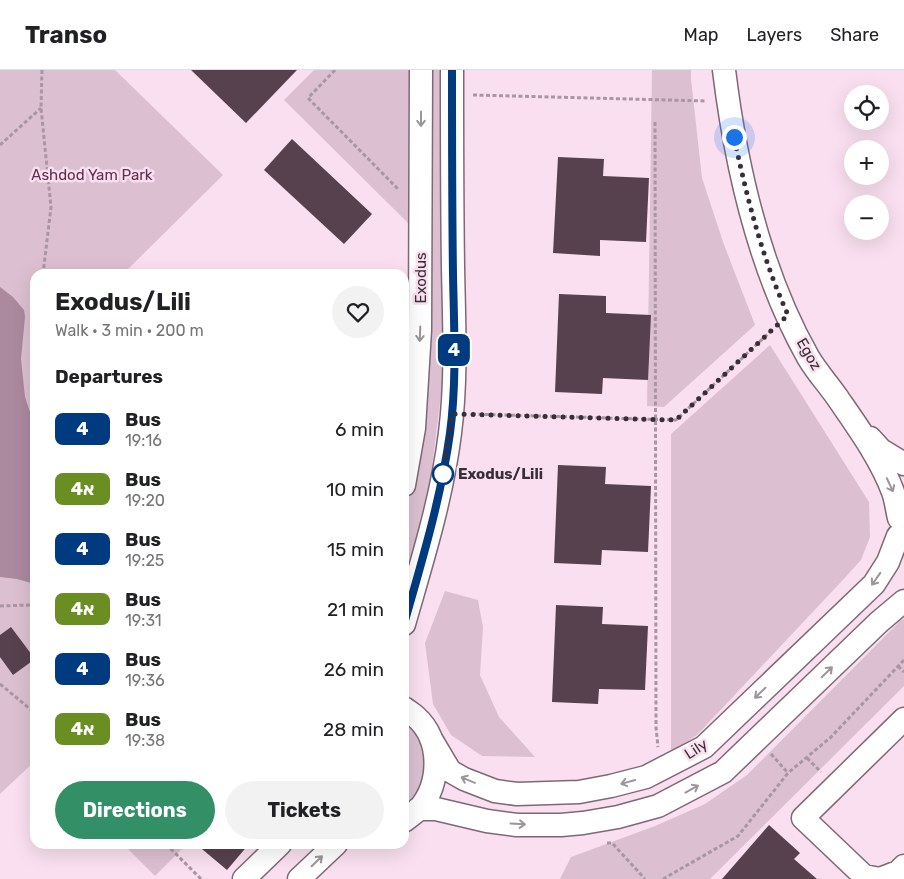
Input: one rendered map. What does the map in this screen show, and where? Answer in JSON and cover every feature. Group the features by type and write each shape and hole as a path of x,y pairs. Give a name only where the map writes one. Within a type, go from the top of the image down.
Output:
{"street":[{"name":"Exodus","path":"409,456 414,428 420,330 421,70"},
{"path":"409,606 428,540 440,487 452,414 454,329 452,70"},
{"name":"Egoz","path":"724,70 744,187 778,294 809,358 858,427 894,493 901,529"},
{"name":"Egoz","path":"858,427 881,450 904,464"},
{"name":"Lily","path":"409,710 431,739 450,771 464,779 495,791 517,794 579,792 646,777 704,747 874,584 888,562 901,529"},
{"path":"411,815 436,809 517,825 561,824 583,823 618,817 658,806 723,772 879,622 904,601"},
{"path":"904,719 803,818 864,876 880,879 898,872 904,866"},
{"path":"411,815 429,794 435,776 436,757 431,739"},
{"path":"244,879 275,849"},
{"path":"299,879 331,849"}],"path":[{"path":"42,70 41,108 51,207 44,269"},
{"path":"335,70 308,98 421,211"},
{"path":"499,96 728,102"},
{"path":"0,145 41,108"},
{"path":"655,122 656,727 660,770"},
{"path":"452,414 676,420 788,315"},
{"path":"0,606 30,605"},
{"path":"663,879 738,836 788,773 831,737 904,660"},
{"path":"898,666 904,672"},
{"path":"0,684 30,709"},
{"path":"806,758 817,768"},
{"path":"604,842 612,843 645,879"},
{"path":"171,849 201,879"}],"green space":[{"name":"Ashdod Yam Park","path":"0,70 115,70 223,175 128,269 30,269 30,766 0,794"},
{"path":"314,70 412,70 411,226 284,100"},
{"path":"428,70 453,70 443,378 431,475 409,570 409,491 413,472"},
{"path":"652,70 691,70 702,178 723,242 755,325 664,407 647,406"},
{"path":"770,345 869,502 870,537 861,560 840,583 697,735 671,752 671,434"},
{"path":"445,591 478,600 483,627 480,675 499,717 535,757 482,756 451,735 433,704 425,643"},
{"path":"904,619 904,686 710,879 560,879 571,857 655,826 705,804 747,775"},
{"path":"409,727 419,741 423,752 424,764 423,776 413,798 409,802"},
{"path":"128,849 182,849 155,876"}],"shaded area":[{"path":"0,287 13,297 24,310 25,317 21,359 25,397 30,412 30,583 0,577"}],"building":[{"path":"191,70 297,70 246,123"},
{"path":"292,139 372,214 344,244 264,170"},
{"path":"558,157 604,159 603,176 649,178 646,242 600,240 600,256 553,253"},
{"path":"559,294 606,296 606,313 651,315 648,380 603,378 602,394 555,392"},
{"path":"558,465 606,467 605,484 651,486 648,552 602,550 601,565 554,563"},
{"path":"556,605 603,607 602,624 648,626 645,690 599,689 598,704 552,702"},
{"path":"11,627 30,652 30,663 13,675 0,657 0,635"},
{"path":"769,825 800,853 794,859 817,879 722,879"},
{"path":"202,849 245,849 227,870"}],"bus line":[{"name":"4","path":"409,606 428,540 450,432 454,381 452,70"}],"place":[{"name":"Exodus/Lili","path":"443,474"}],"route":[{"path":"443,474 442,478 452,414 676,420 788,315 778,294 760,242 744,187 734,137"}]}
